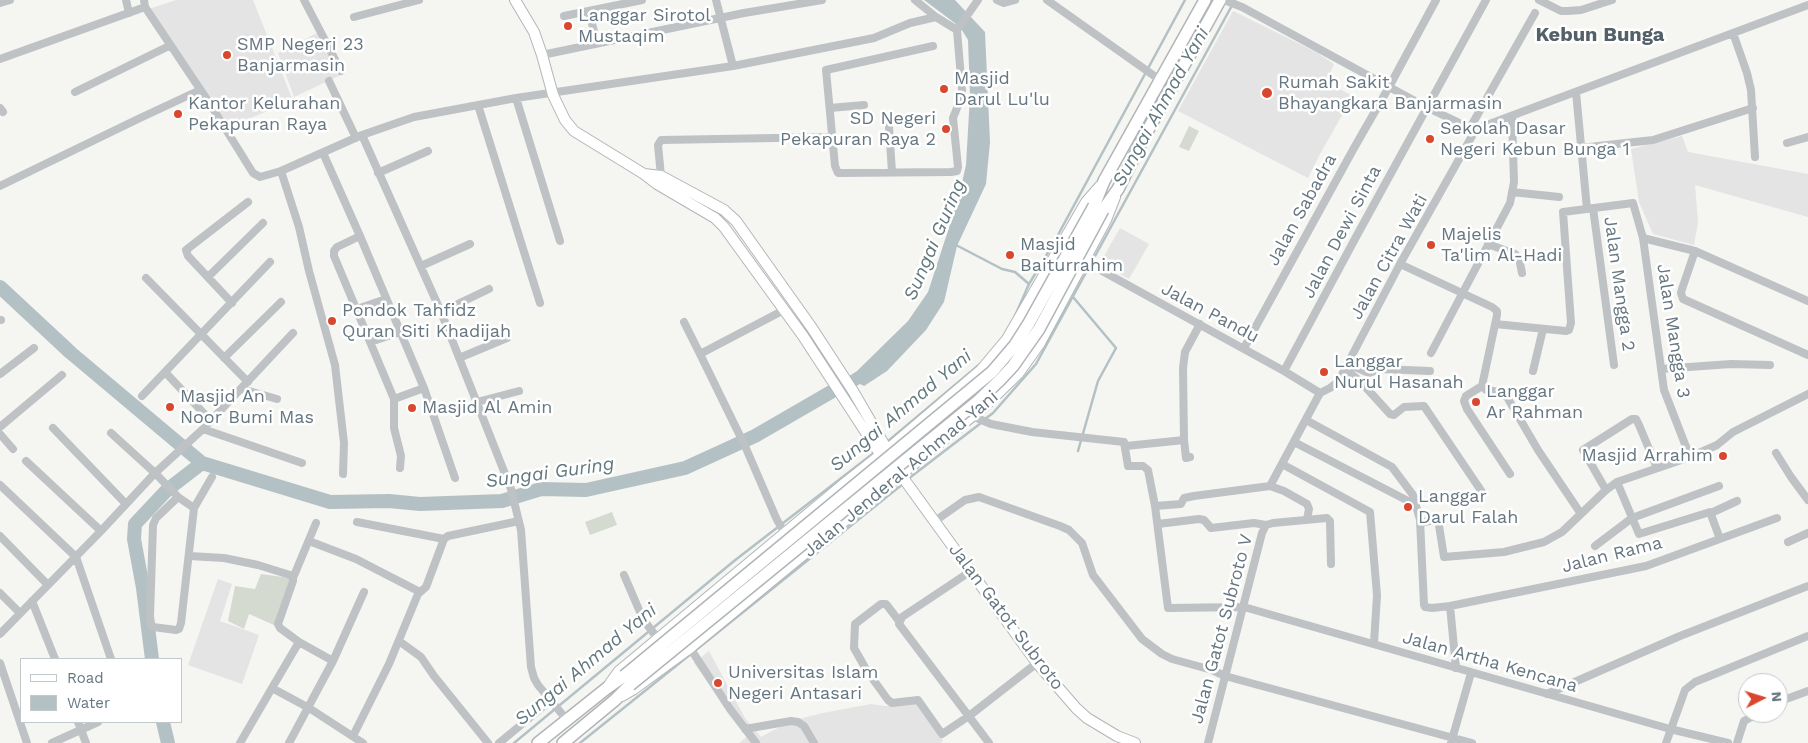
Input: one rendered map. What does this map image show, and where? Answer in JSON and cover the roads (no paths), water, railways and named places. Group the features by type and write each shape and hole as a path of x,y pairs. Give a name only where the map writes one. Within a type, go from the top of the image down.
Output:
{"highway":[{"name":"Jalan Jenderal Achmad Yani","path":"1099,208 1104,181 1139,117 1157,78 1180,45 1205,0"},
{"name":"Jalan Jenderal Achmad Yani","path":"1099,208 1118,190 1191,51 1224,1"},
{"path":"1180,45 1191,51"},
{"path":"1139,117 1151,124"},
{"path":"627,681 978,401 1000,380 1013,366 1039,329 1099,208"},
{"name":"Jalan Jenderal Achmad Yani","path":"538,743 564,717 607,688 627,681"},
{"name":"Jalan Jenderal Achmad Yani","path":"563,743 615,700 627,681"}],"main road":[{"path":"515,0 534,32 553,92 565,120 574,132 644,174 724,210 736,221 812,328 839,379 843,397 881,446"},
{"path":"659,180 724,226 784,310 839,379 853,391 881,446"},
{"name":"Jalan Jenderal Achmad Yani","path":"607,688 620,671 783,531 840,487 881,446 930,413 981,370 1007,339 1082,208 1104,181"},
{"name":"Jalan Jenderal Achmad Yani","path":"615,700 634,690 691,650 859,510 904,479 946,437 979,419 987,404 1018,374 1030,357 1088,264 1118,190"},
{"path":"930,413 915,437 917,445 927,446 946,437"},
{"name":"Jalan Gatot Subroto","path":"881,446 1037,664 1087,718 1117,736 1136,743"},
{"path":"840,487 860,483 864,486 867,493 859,510"}],"street":[{"path":"0,4 10,0"},
{"path":"126,0 129,13"},
{"path":"304,0 341,71"},
{"path":"354,17 394,3 419,0"},
{"path":"564,16 642,0"},
{"path":"716,0 733,66"},
{"path":"542,55 744,13 822,0"},
{"path":"914,0 936,17 958,28"},
{"path":"933,46 827,70 835,166 838,173 951,172 958,169 953,118 962,94 958,28 978,0"},
{"path":"997,0 1004,3 1015,0"},
{"path":"1047,0 1157,78"},
{"name":"Jalan Sabadra","path":"1244,348 1436,0"},
{"name":"Jalan Dewi Sinta","path":"1284,371 1426,107 1486,0"},
{"path":"1541,0 1561,11 1580,10 1612,0"},
{"path":"1224,1 1242,7 1426,107 1473,129 1808,5"},
{"path":"0,59 129,13 145,4 252,173 260,177 281,171 359,136 414,117 553,92 733,66 874,38 910,22 936,17"},
{"path":"589,12 597,43"},
{"name":"Jalan Citra Wati","path":"1320,393 1338,382 1535,12"},
{"path":"1733,33 1747,73 1752,108 1755,157"},
{"path":"75,92 170,46"},
{"path":"329,81 378,173 441,312 511,489 519,521 531,667 534,678 551,703 564,717"},
{"path":"0,186 200,90"},
{"name":"Jalan Mangga 2","path":"1576,92 1580,148 1614,365"},
{"path":"516,98 560,241"},
{"path":"478,104 540,303"},
{"path":"830,108 864,105"},
{"path":"1580,148 1662,137 1752,108"},
{"path":"1431,353 1461,292 1510,203 1514,176 1512,162 1512,116"},
{"path":"890,127 892,172"},
{"path":"659,180 658,145 661,140 833,137"},
{"path":"1787,143 1808,137"},
{"path":"378,173 428,151"},
{"path":"323,153 424,388 455,478"},
{"path":"281,171 299,227 335,365 344,443 343,474"},
{"path":"1512,192 1559,197"},
{"path":"232,303 188,256 186,250 248,202"},
{"name":"Jalan Mangga 3","path":"1590,208 1633,203 1637,212 1643,238 1665,396 1690,457"},
{"path":"1495,324 1566,331 1570,328 1563,212 1590,208"},
{"path":"208,277 263,223"},
{"path":"360,236 337,247 334,251 394,399 394,428 401,456 400,468"},
{"path":"1643,238 1695,251 1808,301"},
{"path":"420,266 470,244"},
{"path":"1488,244 1515,254 1519,258 1522,273"},
{"path":"1695,251 1681,293 1683,299 1808,355"},
{"path":"142,396 270,262"},
{"name":"Jalan Pandu","path":"1088,264 1244,348 1320,393"},
{"path":"1400,264 1495,309 1497,315 1482,386 1466,396 1464,401 1467,409 1510,474"},
{"path":"146,278 224,358 245,386 277,399"},
{"path":"441,312 489,289"},
{"path":"357,309 386,299"},
{"path":"224,358 281,302"},
{"path":"700,354 784,310"},
{"path":"684,322 745,446 783,531"},
{"path":"1190,457 1186,458 1184,440 1184,356 1200,324"},
{"path":"1533,371 1543,329"},
{"path":"370,342 400,332"},
{"path":"0,634 155,473 211,421 293,333"},
{"path":"459,358 507,338"},
{"path":"0,374 34,348"},
{"path":"1661,369 1731,364 1770,365"},
{"path":"1346,366 1369,372 1381,369 1430,371"},
{"path":"1346,366 1390,414 1394,415 1404,407 1424,406 1482,492"},
{"path":"165,372 211,421"},
{"path":"0,427 62,375"},
{"path":"1482,386 1486,390 1499,392 1507,397 1538,450 1581,514"},
{"path":"394,399 424,388"},
{"path":"477,402 519,391"},
{"path":"1270,486 1320,393"},
{"path":"1306,420 1395,469 1413,495 1420,523 1438,519 1444,557 1504,552 1544,542 1562,532 1617,482 1690,457 1717,445 1733,432 1808,394"},
{"path":"979,419 1032,432 1124,442 1128,466 1143,466 1148,470 1158,524 1199,519 1204,520 1211,528 1254,523 1267,524 1307,519 1329,519 1331,564"},
{"path":"1606,490 1583,450 1632,419 1636,419 1657,468"},
{"path":"53,428 126,504"},
{"path":"203,429 302,463"},
{"path":"110,433 155,473 178,497 194,508"},
{"path":"0,434 12,449"},
{"path":"1126,446 1184,440"},
{"path":"1294,442 1416,505"},
{"path":"1776,452 1808,500"},
{"path":"26,462 101,531"},
{"path":"1282,464 1370,512 1372,515 1376,595 1374,643"},
{"path":"178,497 156,518 153,525 150,616 153,627 176,630 180,628 194,508 212,477"},
{"path":"1617,482 1638,532 1641,534 1707,512 1711,513 1737,501"},
{"path":"0,486 76,557 110,658"},
{"path":"1155,506 1181,504 1184,498 1194,496 1270,486 1284,491 1308,505 1307,519"},
{"path":"1595,546 1632,518 1719,486"},
{"path":"934,521 965,500 979,498 1069,530 1082,543 1093,575 1148,644 1172,659 1212,670 1225,676 1452,740 1472,743"},
{"path":"1711,513 1720,539"},
{"name":"Jalan Rama","path":"1420,523 1424,605 1432,608 1450,606 1646,566 1777,518"},
{"path":"353,736 420,592 426,587 444,539 448,536 519,521"},
{"path":"357,522 444,539"},
{"path":"316,523 293,578 278,624 280,628 299,642 332,661"},
{"name":"Jalan Artha Kencana","path":"1158,524 1168,608 1244,606 1471,673 1670,729 1728,743"},
{"name":"Jalan Gatot Subroto V","path":"1208,743 1262,533 1267,524"},
{"path":"1788,542 1808,534"},
{"path":"0,536 48,585"},
{"path":"309,541 356,559 420,592"},
{"path":"189,556 224,558 258,565 290,575 293,578"},
{"path":"899,621 902,617 971,571"},
{"path":"624,575 643,619 658,639"},
{"path":"1547,694 1680,636 1808,586"},
{"path":"289,743 309,708 364,592"},
{"path":"0,593 20,613"},
{"path":"32,601 55,658"},
{"path":"989,743 969,716 901,628 899,621 886,604 884,603 856,624 854,648 866,671 890,702 918,700 942,734 969,716 1037,664"},
{"path":"1450,606 1456,668"},
{"path":"1666,743 1685,690 1694,682 1808,636"},
{"path":"398,641 420,657 488,743"},
{"path":"240,743 299,642"},
{"path":"691,650 702,663 730,709 756,743"},
{"path":"0,663 2,674 20,722"},
{"path":"1452,740 1471,673"},
{"path":"272,688 309,708 363,743"},
{"path":"1788,698 1808,691"},
{"path":"499,743 551,703"},
{"path":"745,729 783,722 798,722 804,726 814,743"},
{"path":"20,723 28,743"},
{"path":"1737,743 1743,723"},
{"path":"52,743 80,725 86,743"}],"water":[{"path":"924,0 955,0 985,32 990,142 986,184 957,246 944,302 926,330 887,371 864,386 860,384 818,406 813,400 857,371 908,321 928,292 958,200 966,165 970,95 968,40 960,27"}],"waterway":[{"name":"Sungai Ahmad Yani","path":"1015,316 1029,284 1052,246 1185,0"},
{"name":"Sungai Ahmad Yani","path":"985,419 993,413 1036,364 1235,0"},
{"path":"956,245 1002,269 1015,272 1029,284"},
{"name":"Sungai Guring","path":"0,287 71,353 202,463 330,502 389,501 420,504 502,501 541,489 586,490 685,468 755,436 831,392"},
{"path":"1073,297 1116,348 1098,381 1078,451"},
{"name":"Sungai Ahmad Yani","path":"887,442 980,364"},
{"name":"Sungai Ahmad Yani","path":"908,479 981,423"},
{"name":"Sungai Ahmad Yani","path":"514,743 734,561 875,452"},
{"name":"Sungai Guring","path":"152,658 143,588 134,539 135,524 167,490 202,463"},
{"name":"Sungai Ahmad Yani","path":"580,743 904,483"},
{"name":"Sungai Guring","path":"163,723 168,743"}],"place":[{"name":"Langgar Sirotol Mustaqim","path":"568,26"},
{"name":"SMP Negeri 23 Banjarmasin","path":"227,55"},
{"name":"Masjid Darul Lu'lu","path":"944,89"},
{"name":"Rumah Sakit Bhayangkara Banjarmasin","path":"1267,93"},
{"name":"Kantor Kelurahan Pekapuran Raya","path":"178,114"},
{"name":"SD Negeri Pekapuran Raya 2","path":"946,129"},
{"name":"Sekolah Dasar Negeri Kebun Bunga 1","path":"1430,139"},
{"name":"Majelis Ta'lim Al-Hadi","path":"1431,245"},
{"name":"Masjid Baiturrahim","path":"1010,255"},
{"name":"Pondok Tahfidz Quran Siti Khadijah","path":"332,321"},
{"name":"Langgar Nurul Hasanah","path":"1324,372"},
{"name":"Langgar Ar Rahman","path":"1476,402"},
{"name":"Masjid An Noor Bumi Mas","path":"170,407"},
{"name":"Masjid Al Amin","path":"412,408"},
{"name":"Masjid Arrahim","path":"1723,456"},
{"name":"Langgar Darul Falah","path":"1408,507"},
{"name":"Universitas Islam Negeri Antasari","path":"718,683"}],"district":[{"name":"Kebun Bunga","path":"1600,35"}]}
